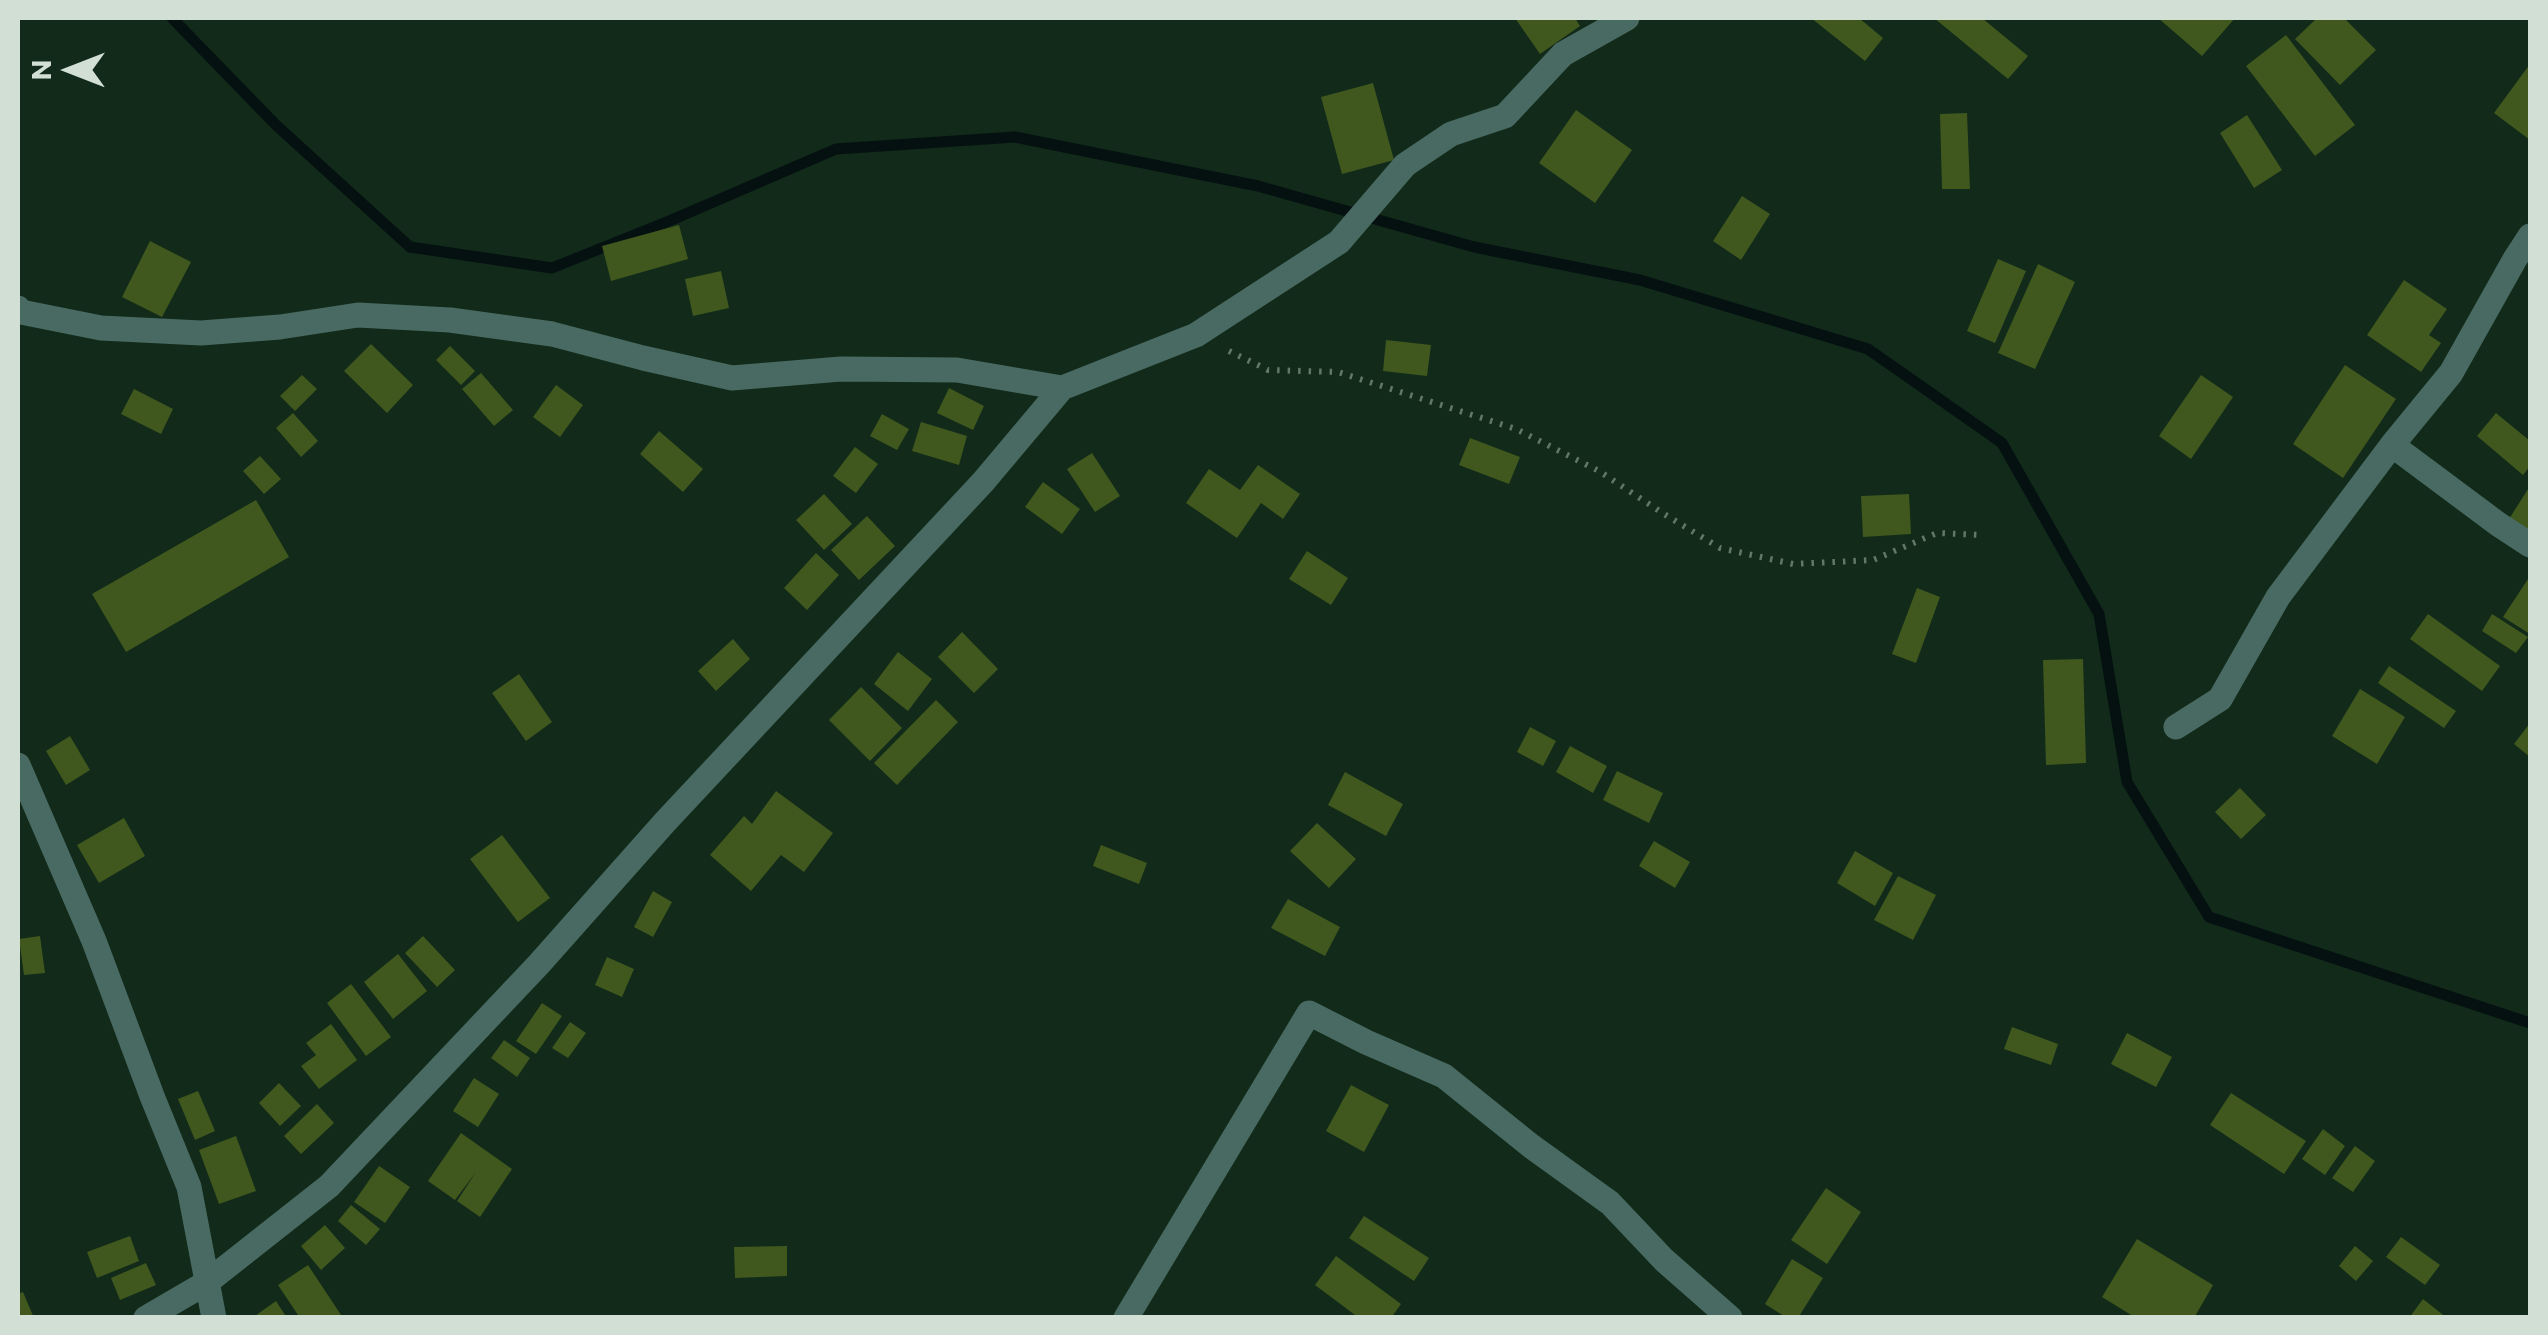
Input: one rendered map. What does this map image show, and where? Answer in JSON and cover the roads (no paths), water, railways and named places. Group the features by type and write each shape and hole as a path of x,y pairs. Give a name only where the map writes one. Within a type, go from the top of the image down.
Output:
{"street":[{"path":"146,1318 206,1284 328,1186 539,964 665,822 970,496 1062,388 1196,335 1339,242 1404,165 1451,134 1505,116 1563,54 1627,18"},
{"path":"2176,728 2220,699 2278,596 2392,445 2452,373 2530,236"},
{"path":"18,308 101,328 201,333 280,327 358,314 450,320 552,334 732,378 841,369 957,370 1062,388"},
{"path":"2392,445 2530,545"},
{"path":"18,765 94,941 189,1186 214,1318"},
{"path":"1126,1318 1309,1013 1444,1076 1610,1203 1664,1260 1730,1318"}],"waterway":[{"path":"172,18 276,125 410,247 552,268 836,149 1015,137 1258,186 1474,247 1640,280 1868,349 2002,443 2099,614 2127,782 2209,917 2530,1023"}]}
